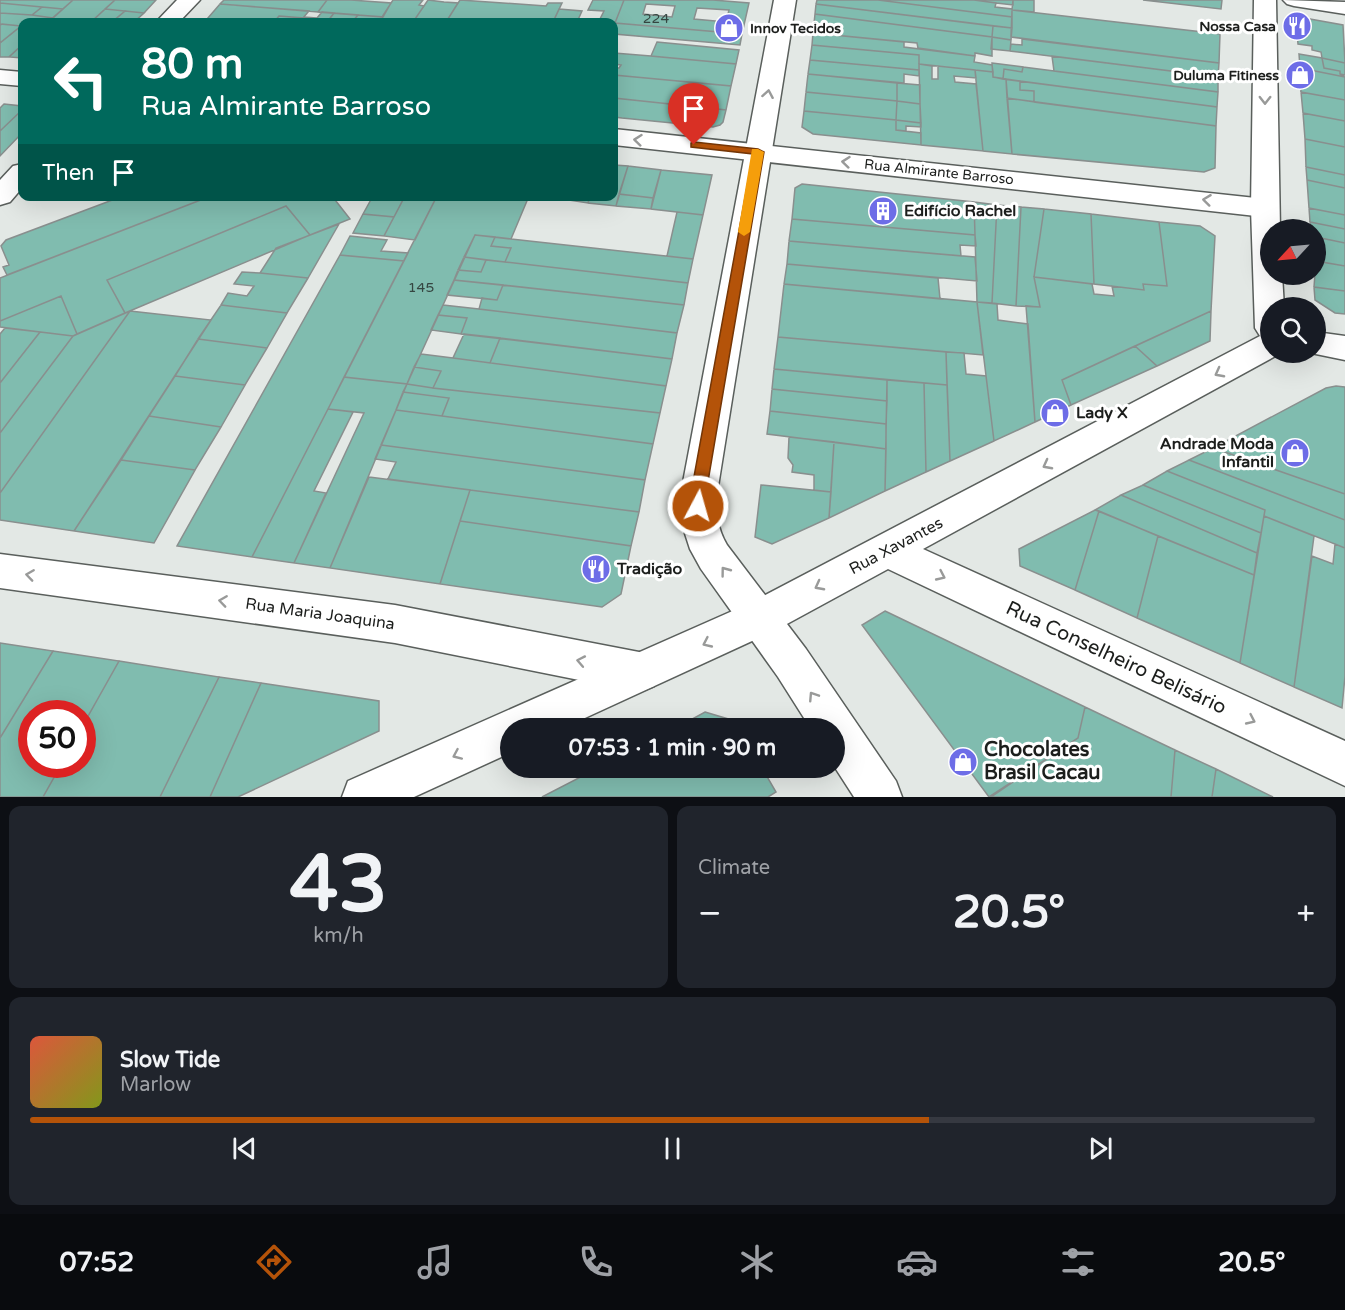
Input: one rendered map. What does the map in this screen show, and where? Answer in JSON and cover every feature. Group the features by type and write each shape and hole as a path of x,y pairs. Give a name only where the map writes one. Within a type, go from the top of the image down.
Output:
{"street":[{"path":"171,18 189,0"},
{"path":"785,0 699,493 698,518 703,538 714,557 760,618 880,797"},
{"path":"1265,0 1265,208 1269,297"},
{"path":"1294,0 1345,9"},
{"path":"0,77 18,79"},
{"name":"Rua Almirante Barroso","path":"618,137 1265,208"},
{"path":"0,196 18,176"},
{"path":"1326,345 1345,348"},
{"name":"Rua Xavantes","path":"538,718 760,618 1260,350"},
{"name":"Rua Conselheiro Belisário","path":"888,551 1345,764"},
{"name":"Rua Maria Joaquina","path":"0,570 395,624 639,672"},
{"name":"Rua Xavantes","path":"364,797 500,735"}],"building":[{"path":"0,0 73,0 63,9 0,3"},
{"path":"73,0 115,0 95,18 53,18"},
{"path":"115,0 156,0 144,13 105,9"},
{"path":"224,0 327,0 318,12 220,4"},
{"path":"327,0 391,3 383,17 318,12"},
{"path":"393,0 423,0 419,5 424,6 416,18 381,18"},
{"path":"428,0 458,3 449,18 416,18"},
{"path":"460,0 546,6 548,3 562,3 555,18 449,18"},
{"path":"593,0 624,0 617,18 600,18 604,11 588,10"},
{"path":"624,0 713,0 749,3 742,34 618,23 617,18","holes":["646,4 675,6 672,17 643,14","697,8 729,10 726,22 694,19"]},
{"path":"817,0 878,0 1012,17 1012,28 816,4"},
{"path":"878,0 974,0 996,3 995,7 1012,9 1012,17"},
{"path":"974,0 1013,0 1013,5 996,3"},
{"path":"1013,0 1034,0 1034,12 1012,10"},
{"path":"1143,0 1222,0 1221,9"},
{"path":"0,3 42,7 32,15 0,13"},
{"path":"220,4 309,11 303,18 279,16 277,18 208,18"},
{"path":"816,4 993,26 992,37 815,14"},
{"path":"42,7 63,9 53,18 32,15"},
{"path":"105,9 125,11 117,18 95,18"},
{"path":"559,9 582,11 579,18 555,18"},
{"path":"1012,10 1220,34 1219,63 1011,37"},
{"path":"125,11 144,13 138,18 117,18"},
{"path":"322,12 334,13 330,18 317,18"},
{"path":"0,13 53,18 18,18 18,26 0,24"},
{"path":"334,13 358,15 355,18 330,18"},
{"path":"815,14 992,37 992,56 975,53 975,56 918,48 917,43 813,33"},
{"path":"358,15 383,17 382,18 355,18"},
{"path":"279,16 303,18 277,18"},
{"path":"1310,19 1343,25 1345,63 1322,58 1321,52 1312,50 1312,46 1298,44 1296,21"},
{"path":"618,23 742,34 740,45 618,34"},
{"path":"0,25 18,26 18,28 0,43"},
{"path":"993,26 1012,28 1011,40 992,37"},
{"path":"18,28 18,49 9,57 0,57 0,43"},
{"path":"813,33 904,42 904,47 975,56 974,62 992,65 993,72 919,64 919,55 812,45"},
{"path":"992,37 1011,40 1010,51 991,49"},
{"path":"1022,39 1219,63 1218,77 1010,51 1011,44 1022,45"},
{"path":"657,42 739,50 736,64 651,56"},
{"path":"812,45 919,55 919,70 810,60"},
{"path":"18,49 18,58 9,57"},
{"path":"618,53 736,64 731,86 618,75 618,68 621,65 618,65"},
{"path":"1299,54 1322,58 1324,68 1340,71 1340,74 1345,77 1300,68"},
{"path":"1052,56 1218,77 1218,92 1054,71"},
{"path":"1322,58 1345,63 1345,75 1340,74 1340,71 1324,68"},
{"path":"810,60 919,70 919,76 904,74 904,83 808,74"},
{"path":"992,63 1023,67 1022,72 1004,69 1003,79 993,77"},
{"path":"919,64 932,66 932,79 938,79 938,66 975,70 976,78 954,76 955,82 976,84 983,151 921,145"},
{"path":"1023,67 1218,92 1217,107 1003,79 1004,69 1022,72"},
{"path":"1300,68 1345,77 1345,100 1301,92"},
{"path":"975,70 993,72 993,77 1006,79 1012,154 983,151"},
{"path":"808,74 897,83 897,101 806,92"},
{"path":"618,75 731,86 726,110 618,98"},
{"path":"1006,79 1020,81 1020,90 1034,91 1034,102 1007,98"},
{"path":"1020,81 1217,107 1216,126 1034,102 1034,91 1020,90"},
{"path":"897,83 920,85 920,104 897,101"},
{"path":"806,92 897,101 896,120 804,111"},
{"path":"1301,92 1345,100 1345,121 1303,113"},
{"path":"618,98 726,110 723,122 713,127 618,118"},
{"path":"1007,98 1216,126 1215,168 1204,172 1012,154"},
{"path":"897,101 920,104 921,123 896,120"},
{"path":"4,104 18,106 18,114 0,131 0,108"},
{"path":"804,111 896,120 896,130 921,133 921,145 813,134 802,127"},
{"path":"1303,113 1345,121 1345,147 1305,139"},
{"path":"18,114 18,137 0,156 0,131"},
{"path":"896,120 921,123 921,127 906,126 906,131 896,130"},
{"path":"1305,139 1345,147 1345,175 1306,167"},
{"path":"618,165 628,166 618,199"},
{"path":"628,166 661,170 653,198 619,194"},
{"path":"1306,167 1345,175 1345,188 1307,180"},
{"path":"661,170 712,175 703,215 651,209"},
{"path":"1307,180 1345,188 1345,215 1309,208"},
{"name":"Edifício Rachel","path":"802,184 974,202 975,235 792,219 795,188"},
{"path":"619,194 653,198 651,209 616,206"},
{"path":"110,201 198,201 7,275 3,267 9,265 1,246 6,240"},
{"path":"198,201 336,201 350,219 310,235 286,206 107,280 125,313 77,334 61,296 0,321 0,278"},
{"path":"370,201 402,201 394,217 363,214"},
{"path":"402,201 434,201 415,240 384,236"},
{"path":"434,201 527,201 511,239 475,235 407,384 344,377"},
{"path":"589,201 618,201 616,206 588,203"},
{"path":"974,202 997,205 992,303 977,302"},
{"path":"997,205 1021,207 1016,306 992,303"},
{"path":"286,206 310,235 125,313 107,280"},
{"path":"1021,207 1044,209 1034,277 1040,307 1016,306"},
{"path":"1309,208 1345,215 1345,229 1326,225 1326,219 1310,219"},
{"path":"1044,209 1091,214 1094,284 1034,277"},
{"path":"677,212 703,215 693,259 667,256"},
{"path":"363,214 394,217 384,236 353,233"},
{"path":"1091,214 1159,222 1167,286 1143,284 1144,290 1094,284"},
{"path":"792,219 975,235 976,246 960,245 961,256 789,241"},
{"path":"1159,222 1200,226 1215,236 1211,311 1062,380 1071,405 1035,422 1026,306 1040,307 1034,277 1092,284 1094,294 1114,296 1112,286 1144,290 1143,284 1167,286"},
{"path":"339,224 308,278 260,273 276,248"},
{"path":"1326,225 1345,229 1345,243 1326,239"},
{"path":"475,235 495,237 491,246 511,248 505,262 464,257"},
{"path":"350,236 387,240 381,251 408,253 404,261 340,255"},
{"path":"495,237 693,259 688,283 505,262 511,248 491,246"},
{"path":"1326,239 1345,243 1345,266 1326,263"},
{"path":"789,241 975,257 977,281 787,264"},
{"path":"340,255 404,261 252,557 177,546"},
{"path":"464,257 486,260 481,272 458,270"},
{"path":"486,260 688,283 684,305 454,280 458,270 481,272"},
{"path":"1326,263 1345,266 1345,291 1314,287 1314,285 1326,285"},
{"path":"787,264 938,278 940,299 784,284"},
{"path":"242,272 308,278 287,313 221,305 228,293 247,296 254,286 234,284"},
{"path":"454,280 503,285 497,300 447,295"},
{"path":"784,284 977,302 983,355 778,337"},
{"path":"503,285 684,305 677,333 479,309 482,298 497,300"},
{"path":"1314,287 1345,291 1345,314 1335,313 1326,307 1326,297 1315,297"},
{"path":"61,296 77,334 73,336 0,327 0,321"},
{"path":"977,302 997,304 998,320 1028,324 1035,422 994,441"},
{"path":"221,305 287,313 267,348 198,339"},
{"path":"443,305 677,333 672,359 461,334 467,318 438,315"},
{"path":"130,311 0,493 0,433 73,336"},
{"path":"130,311 211,320 74,531 0,520 0,493"},
{"path":"1211,311 1210,341 1157,366 1135,346"},
{"path":"438,315 467,318 461,334 431,330"},
{"path":"5,328 40,332 0,383 0,334"},
{"path":"40,332 73,336 0,433 0,383"},
{"path":"464,334 500,338 490,363 453,358"},
{"path":"778,337 946,352 947,385 774,369"},
{"path":"500,338 672,359 666,386 490,363"},
{"path":"198,339 267,348 245,385 175,376"},
{"path":"1135,346 1157,366 1071,405 1062,380"},
{"path":"946,352 964,353 966,374 986,376 994,441 950,461"},
{"path":"421,354 666,386 660,413 433,388 441,371 414,367"},
{"path":"414,367 441,371 433,388 407,384"},
{"path":"774,369 887,380 887,401 772,389"},
{"path":"175,376 245,385 221,427 149,416"},
{"path":"344,377 407,384 330,568 294,563 364,413 328,409"},
{"path":"887,380 924,383 926,472 885,491"},
{"path":"924,383 947,385 950,461 926,472"},
{"path":"407,384 660,413 653,444 442,416 449,398 403,392"},
{"path":"1345,387 1345,494 1213,448 1326,388"},
{"path":"772,389 887,401 886,424 770,411"},
{"path":"403,392 449,398 442,416 396,410"},
{"path":"328,409 353,412 314,491 326,493 294,563 252,557"},
{"path":"396,410 653,444 645,480 381,445"},
{"path":"770,411 886,424 886,449 767,434"},
{"path":"149,416 221,427 195,470 121,460"},
{"path":"789,437 834,442 831,492 814,490 814,475 792,472 793,465 788,458"},
{"path":"834,442 886,449 885,491 829,518"},
{"path":"381,445 645,480 639,512 388,479 396,462 375,459"},
{"path":"1213,448 1345,494 1345,520 1189,460"},
{"path":"121,460 195,470 154,543 74,531"},
{"path":"1189,460 1345,520 1345,548 1264,516 1265,510 1167,471"},
{"path":"1167,471 1265,510 1261,533 1143,485"},
{"path":"369,477 470,490 440,584 330,568"},
{"path":"761,485 831,492 829,518 772,544 755,537"},
{"path":"1143,485 1261,533 1257,553 1121,495"},
{"path":"470,490 639,512 631,546 460,521"},
{"path":"1121,495 1257,553 1254,575 1095,510"},
{"path":"1095,510 1099,511 1075,590 1020,566 1019,549"},
{"path":"1099,511 1158,536 1137,618 1075,590"},
{"path":"1264,516 1314,536 1294,687 1240,663"},
{"path":"460,521 631,546 621,594 602,607 440,584"},
{"path":"1158,536 1254,575 1240,663 1137,618"},
{"path":"1335,544 1345,548 1345,676 1342,708 1294,687 1312,556 1333,564"},
{"path":"885,611 1085,707 1078,738 989,797 862,625"},
{"path":"0,643 53,651 23,700 18,700 18,708 0,738"},
{"path":"53,651 119,661 96,702 96,700 23,700"},
{"path":"119,661 219,677 160,797 43,797 54,778 96,778 96,702"},
{"path":"219,677 261,683 210,797 160,797"},
{"path":"261,683 379,701 379,731 238,797 210,797"},
{"path":"1085,707 1175,750 1171,797 991,797 1078,738"},
{"path":"18,708 18,778 54,778 43,797 0,797 0,738"},
{"path":"705,712 725,718 694,718"},
{"path":"1175,750 1216,769 1212,797 1171,797"},
{"path":"1216,769 1273,797 1212,797"},
{"path":"579,778 768,778 776,792 768,797 542,797"}],"slow traffic":[{"path":"744,232 758,152 755,151"}],"place":[{"name":"Nossa Casa","path":"1297,26"},
{"name":"Innov Tecidos","path":"729,28"},
{"name":"Duluma Fitiness","path":"1300,75"},
{"name":"Edifício Rachel","path":"883,211"},
{"name":"Lady X","path":"1055,413"},
{"name":"Andrade Moda Infantil","path":"1295,453"},
{"name":"Tradição","path":"596,569"},
{"name":"Chocolates Brasil Cacau","path":"963,762"}],"route":[{"path":"694,145 758,152 698,506"}]}
